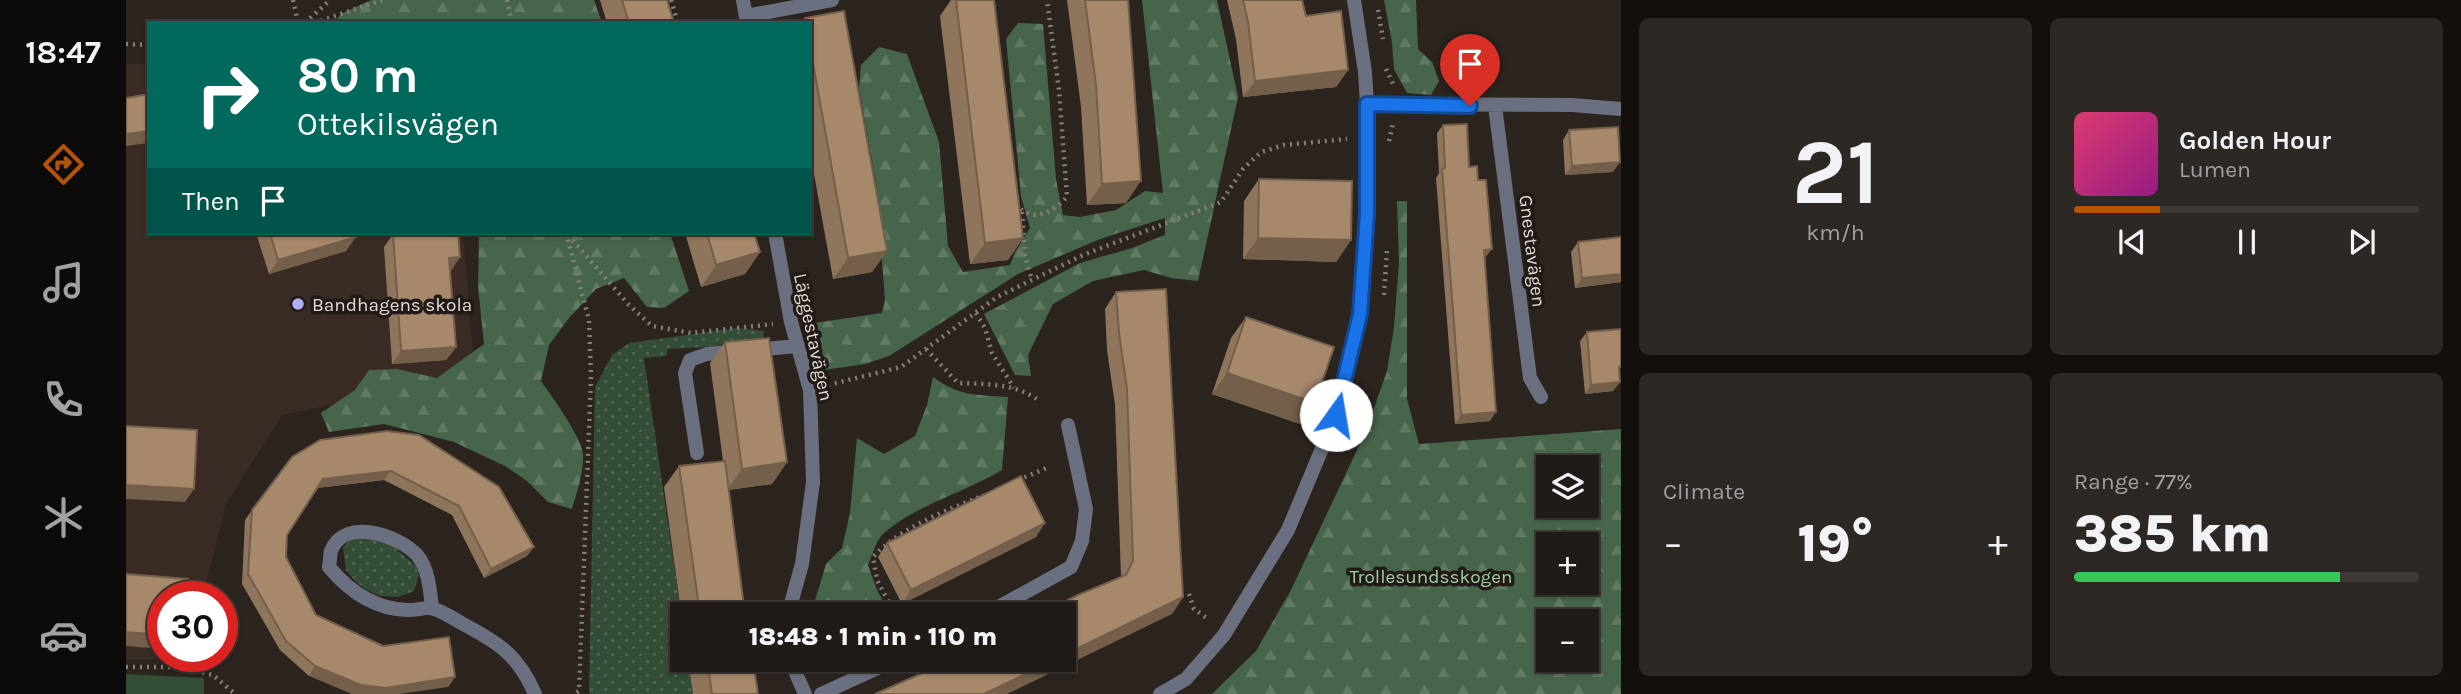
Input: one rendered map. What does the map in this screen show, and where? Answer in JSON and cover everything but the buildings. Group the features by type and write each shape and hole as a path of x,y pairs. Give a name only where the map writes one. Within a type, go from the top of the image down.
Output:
{"street":[{"path":"743,0 746,19 832,0"},
{"path":"1160,694 1185,679 1224,635 1288,530 1336,415 1360,314 1367,214 1367,104 1354,0"},
{"path":"1367,104 1572,105 1621,109"},
{"name":"Gnestavägen","path":"1495,106 1530,378 1541,397"},
{"name":"Läggestavägen","path":"775,235 792,322 810,390 813,482 802,564 791,602"},
{"path":"697,453 685,373 690,360 707,355 798,346"},
{"path":"1008,602 1071,567 1082,541 1086,509 1068,425"},
{"path":"432,608 429,582 419,557 405,545 388,537 368,532 353,532 342,538 332,549 329,567 343,584 359,596 381,605 407,610 432,608 499,643 526,675 535,694"},
{"path":"795,672 805,694"},
{"path":"821,694 869,672"}],"path":[{"path":"293,0 298,21"},
{"path":"307,21 330,0"},
{"path":"320,21 382,0"},
{"path":"507,0 512,21"},
{"path":"671,0 676,21"},
{"path":"1022,212 1040,216 1056,208 1067,197 1059,90 1047,0"},
{"path":"126,44 147,45"},
{"path":"810,390 901,366 997,298 1083,255 1222,202 1243,169 1261,152 1284,145 1348,139"},
{"path":"1010,197 1022,212 1025,256 1031,281"},
{"path":"567,235 589,320 591,377 578,693"},
{"path":"568,235 652,326 691,333 792,322"},
{"path":"976,313 985,328 992,353 1014,388"},
{"path":"926,349 958,383 1014,388 1038,400"},
{"path":"1014,482 1049,467"},
{"path":"889,602 877,580 873,557 886,544 932,518 990,492"},
{"path":"1189,594 1194,609 1208,619"},
{"path":"126,667 180,667 213,676 235,694"}],"shaded area":[{"name":"Bandhagens skola","path":"126,64 147,64 147,235 463,235 475,375 282,415 226,504 207,581 147,581 147,659 126,659"}],"green space":[{"path":"371,0 594,0 601,21 336,21 341,14"},
{"path":"1142,0 1217,0 1238,97 1198,281 1171,278 1144,270 1093,281 1053,304 1028,355 1031,376 1015,375 984,314 1080,263 1165,235 1165,218 1100,239 1018,274 889,356 865,364 824,370 807,324 882,313 885,300 876,182 859,88 861,65 879,47 907,54 939,142 948,246 963,272 1010,265 1030,228 1021,196 1006,39 1018,23 1043,24 1056,179 1063,215 1080,217 1116,210 1145,191 1163,193"},
{"path":"1384,0 1416,0 1418,49 1432,62 1439,81 1431,95 1407,93 1394,69"},
{"name":"Trollesundsskogen","path":"1397,201 1407,201 1407,399 1419,444 1621,429 1621,694 1212,694 1256,651 1291,590 1366,431 1387,371 1394,327 1399,262"},
{"path":"478,235 671,235 689,291 664,308 647,307 624,278 596,289 549,345 541,381 572,428 583,454 581,475 572,509 548,502 527,481 505,466 454,442 384,424 329,432 321,413 355,390 369,370 397,369 437,378 484,344 478,286"},
{"path":"738,328 764,331 763,340 668,349 666,356 644,358 680,602 670,602 670,672 690,672 693,694 589,694 595,387 612,355 629,343"},
{"path":"933,377 960,391 1008,397 1002,470 908,516 882,535 868,565 884,602 815,602 826,564 842,548 850,513 857,438 884,454 915,436 927,405"},
{"path":"361,538 389,543 416,566 419,575 414,591 398,597 380,596 357,583 346,570 343,547 350,540"},
{"path":"126,674 204,678 204,694 126,694"}],"place":[{"name":"Bandhagens skola","path":"298,304"}],"route":[{"path":"1336,415 1360,314 1367,214 1367,104 1470,106"}]}
